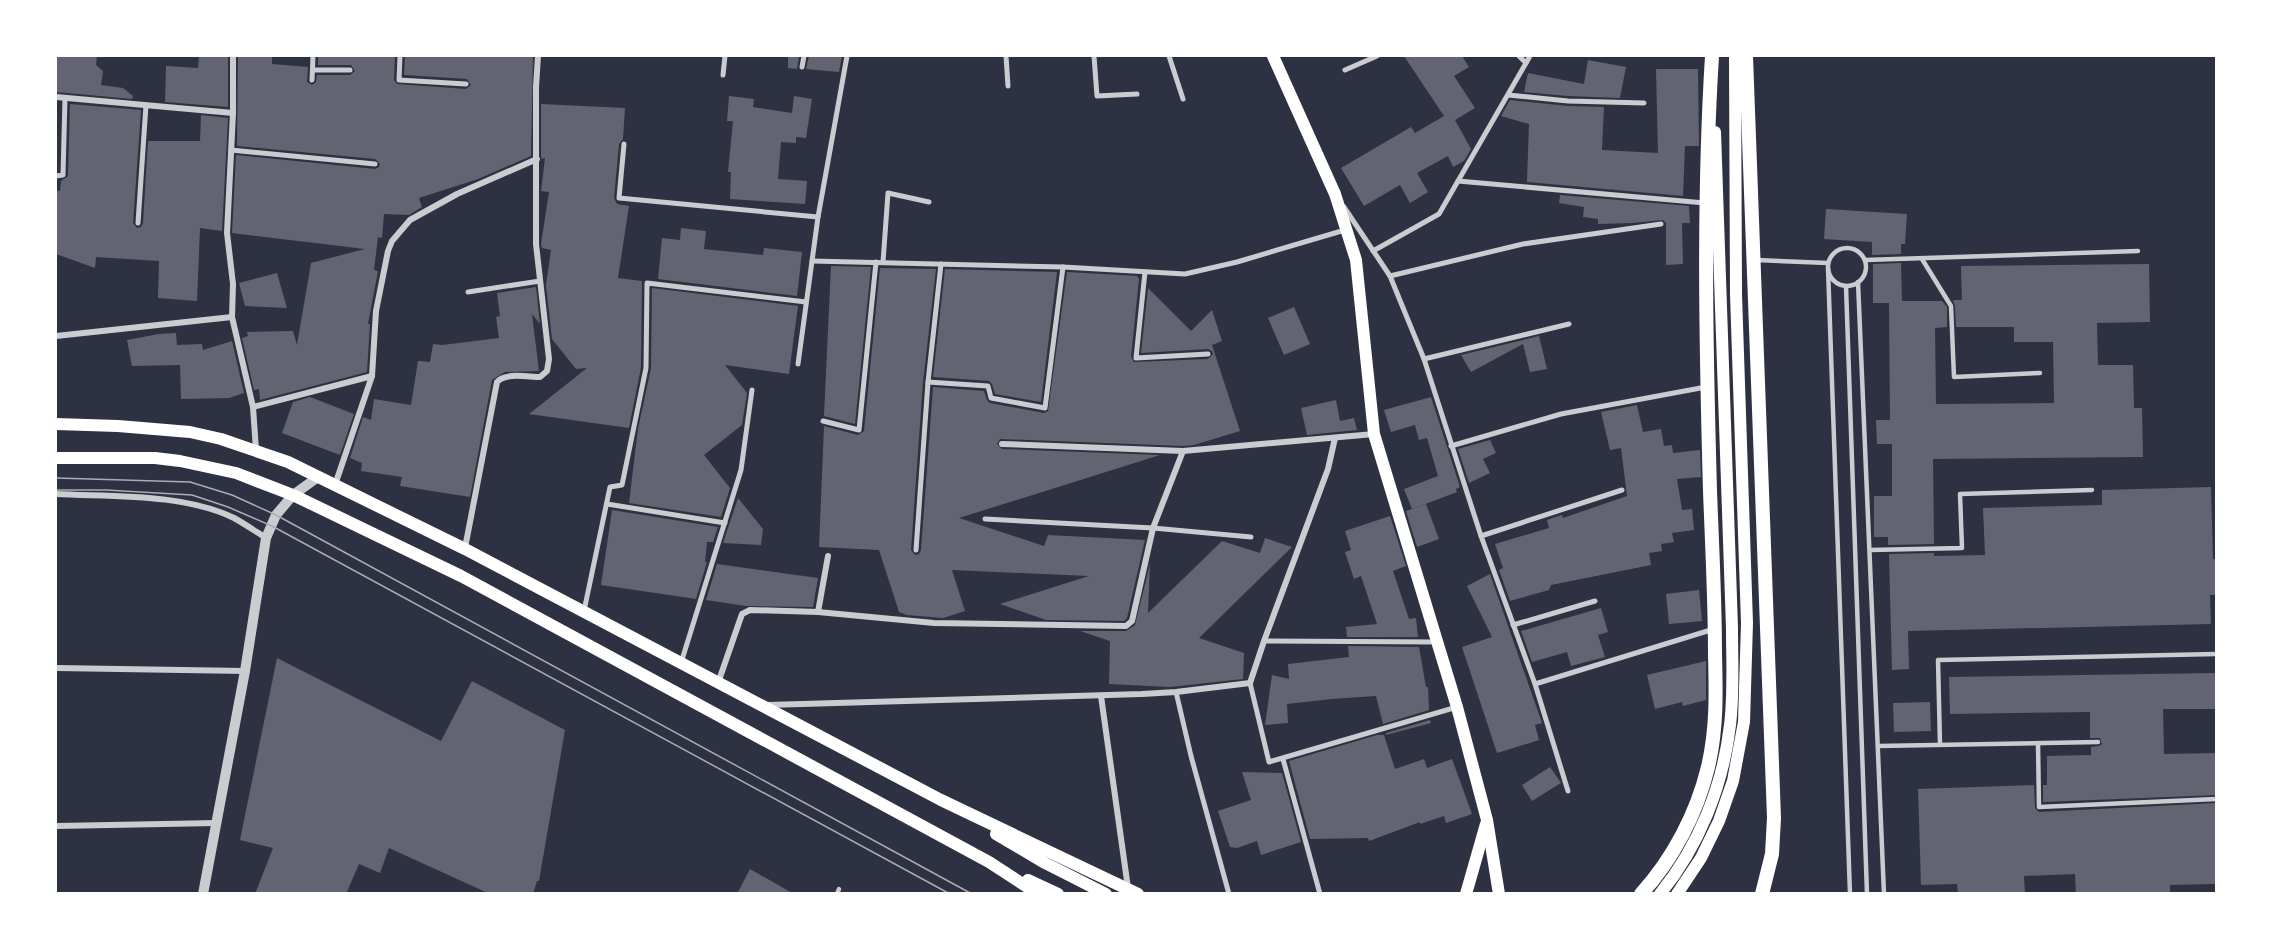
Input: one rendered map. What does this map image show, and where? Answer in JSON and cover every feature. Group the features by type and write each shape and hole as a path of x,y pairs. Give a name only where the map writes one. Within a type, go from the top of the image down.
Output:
{"main road":[{"path":"1273,56 1335,194 1356,260 1374,434 1457,707 1487,820 1499,894"},
{"path":"1641,894 1678,841 1696,805 1706,776 1716,716 1707,387 1706,204 1706,145 1713,56"},
{"path":"1660,894 1695,840 1712,804 1724,763 1732,710 1730,568 1714,145 1713,56"},
{"path":"1677,894 1701,858 1719,821 1733,781 1744,722 1747,623 1736,294 1735,56"},
{"path":"1746,56 1774,818 1772,854 1762,894"},
{"path":"56,424 190,432 256,450 335,485 465,549 941,800 1133,891"},
{"path":"56,458 155,458 180,461 236,473 293,495 461,576 989,862 1058,894"},
{"path":"941,800 1045,863 1106,894"},
{"path":"1466,894 1487,820"},
{"path":"989,862 1038,894"}],"street":[{"path":"233,56 233,113 227,233 232,284 232,317 253,407 256,450"},
{"path":"312,80 313,56"},
{"path":"400,56 399,80 466,84"},
{"path":"465,549 497,382 501,378 508,377 540,377 547,371 549,360 536,244 538,56"},
{"path":"723,75 725,56"},
{"path":"802,67 804,56"},
{"path":"798,364 818,217 847,56"},
{"path":"1006,56 1008,86"},
{"path":"1094,56 1097,96 1137,94"},
{"path":"1169,56 1183,99"},
{"path":"1345,70 1377,56"},
{"path":"1519,56 1526,63"},
{"path":"1373,251 1439,214 1530,56"},
{"path":"313,70 350,70"},
{"path":"1508,95 1568,101 1644,103"},
{"path":"56,97 233,113"},
{"path":"56,176 63,175 65,98"},
{"path":"138,223 146,105"},
{"path":"624,144 619,198 818,217"},
{"path":"231,150 375,164"},
{"path":"335,485 372,376 376,311 388,251 399,231 410,220 458,194 537,159"},
{"path":"1458,181 1706,204"},
{"path":"823,420 859,430 888,193 928,202"},
{"path":"1335,194 1390,276 1425,358 1451,446 1535,684 1568,791"},
{"path":"1390,276 1523,244 1661,224"},
{"path":"812,261 1063,267 1185,274 1237,262 1347,229"},
{"path":"916,550 928,382 941,264"},
{"path":"928,382 988,386 991,398 1045,408 1063,267"},
{"path":"1145,272 1136,358 1208,354"},
{"path":"468,292 540,281"},
{"path":"584,613 610,487 622,485 646,368 646,283 806,302"},
{"path":"56,336 232,317"},
{"path":"1425,358 1569,324"},
{"path":"253,407 372,376"},
{"path":"1451,446 1561,414 1707,387"},
{"path":"681,663 741,470 752,390"},
{"path":"1002,444 1182,451 1374,434"},
{"path":"1335,438 1328,469 1264,641 1251,683 1269,762 1457,707"},
{"path":"718,683 742,614 750,610 818,612 934,623 1126,626 1132,621 1153,528 1182,451"},
{"path":"203,894 245,671 266,538 276,515 293,495 318,477"},
{"path":"1481,536 1622,490"},
{"path":"56,494 181,502 235,518 266,538"},
{"path":"607,504 725,523"},
{"path":"985,519 1153,528 1251,537"},
{"path":"818,612 828,556"},
{"path":"1513,625 1595,601"},
{"path":"1535,684 1715,629"},
{"path":"1264,641 1436,642"},
{"path":"56,668 245,671"},
{"path":"761,705 1101,696 1176,692 1251,683"},
{"path":"1176,692 1229,894"},
{"path":"1101,696 1133,891"},
{"path":"1283,759 1320,894"},
{"path":"56,826 217,823"}],"lane":[{"path":"1828,266 1834,281 1846,286 1858,282 1866,269 1864,260 1856,250 1846,248 1833,254 1828,266 1850,894"},
{"path":"1864,260 2138,251"},
{"path":"1922,259 1951,306 1954,377 2040,373"},
{"path":"1752,260 1828,266"},
{"path":"1858,282 1884,894"},
{"path":"1846,286 1867,894"},
{"path":"1870,550 1962,548 1960,494 2092,490"},
{"path":"1940,745 1938,660 2217,654"},
{"path":"1878,746 2098,742"},
{"path":"2038,743 2040,807 2217,800"}],"building":[{"path":"56,56 97,56 96,65 103,71 101,85 123,88 133,96 132,99 56,92"},
{"path":"199,56 228,56 228,107 165,102 166,66 198,68"},
{"path":"238,56 272,56 272,64 308,67 307,82 312,85 316,82 317,75 350,75 355,71 351,65 318,65 318,56 395,56 394,80 397,84 466,89 471,85 467,79 404,75 405,56 533,56 531,156 478,179 419,198 422,207 409,215 384,214 382,238 378,237 374,270 378,271 368,324 370,324 367,372 260,400 259,389 254,390 242,338 248,336 247,332 293,331 297,345 311,263 365,249 232,233 236,155 375,169 380,164 375,159 237,146"},
{"path":"788,56 799,56 797,69 788,68"},
{"path":"809,56 842,56 839,72 806,69"},
{"path":"1404,56 1462,56 1469,67 1454,76 1475,108 1455,120 1471,149 1464,161 1453,167 1448,156 1417,173 1428,192 1410,203 1400,185 1364,206 1341,168 1411,127 1415,133 1444,116"},
{"path":"1588,60 1626,67 1620,98 1524,92 1528,73 1584,84"},
{"path":"1656,69 1698,69 1699,146 1685,146 1683,196 1527,182 1529,124 1501,116 1510,100 1604,107 1602,150 1658,153"},
{"path":"729,96 754,99 753,107 792,113 794,96 812,99 806,138 796,137 796,143 781,142 778,179 807,181 805,204 730,199 731,172 728,172 733,121 727,121"},
{"path":"70,104 141,110 133,223 137,228 143,223 148,141 200,141 201,115 228,118 222,231 200,228 197,301 158,298 159,261 96,257 95,268 56,254 56,190 60,191 61,181 68,176"},
{"path":"541,104 625,108 614,198 617,204 629,206 618,278 642,281 641,367 629,428 529,414 587,368 576,369 552,339 546,285 551,250 542,248 541,244 549,192 541,191 545,158 542,159 541,156"},
{"path":"1560,195 1689,206 1690,223 1682,223 1683,264 1666,265 1666,223 1663,220 1598,224 1598,219 1583,217 1584,207 1559,203"},
{"path":"1826,209 1907,214 1905,244 1901,244 1901,254 1872,255 1872,242 1824,239"},
{"path":"681,228 706,231 704,249 763,255 764,248 802,252 797,296 658,279 662,238 680,240"},
{"path":"1901,263 1902,301 1942,301 1947,307 1947,327 1935,328 1936,404 2054,403 2053,342 2014,342 2014,327 1956,327 1953,300 1962,300 1961,266 2149,264 2150,322 2097,323 2098,365 2133,365 2134,408 2142,408 2143,457 1933,459 1934,544 1888,545 1888,537 1874,537 1874,496 1892,496 1892,444 1877,444 1876,420 1890,420 1889,303 1873,303 1873,264"},
{"path":"831,266 871,267 855,424 824,416"},
{"path":"880,268 936,269 923,382 911,550 915,555 921,550 933,387 984,391 990,403 1044,413 1048,411 1067,272 1137,276 1139,279 1131,357 1134,362 1208,359 1213,354 1208,349 1141,353 1148,288 1191,331 1212,310 1222,341 1212,345 1240,431 1194,445 1183,446 1000,439 997,444 1002,449 1160,455 959,518 1044,546 1048,535 1145,540 1127,618 1124,621 1046,620 1000,604 1089,576 952,570 965,611 943,618 907,615 899,612 879,550 819,547 824,426 858,435 864,431"},
{"path":"945,269 1057,272 1041,402 995,394 989,381 933,377"},
{"path":"277,273 287,308 245,306 239,283"},
{"path":"536,287 540,324 532,314 539,371 505,372 492,380 470,497 400,486 402,477 361,471 362,463 350,458 363,417 371,420 374,399 411,405 418,361 430,362 433,344 442,345 499,338 496,317 500,316 497,293"},
{"path":"652,288 798,306 789,374 725,365 747,393 742,425 704,455 730,488 721,517 629,503 638,429 651,368"},
{"path":"1294,307 1310,344 1284,355 1268,318"},
{"path":"176,333 177,345 202,344 203,350 232,341 244,393 229,398 181,399 180,365 132,366 127,340"},
{"path":"1539,336 1547,369 1530,372 1523,344 1471,372 1461,355"},
{"path":"310,397 354,414 340,455 282,433 293,402"},
{"path":"1431,397 1460,487 1456,489 1457,492 1412,509 1404,489 1438,476 1427,438 1419,440 1415,425 1391,432 1384,410"},
{"path":"1336,400 1340,421 1354,418 1357,430 1307,435 1301,408"},
{"path":"1637,405 1643,432 1661,429 1664,446 1672,445 1673,453 1700,450 1701,477 1677,479 1682,510 1692,509 1694,530 1672,533 1674,542 1661,544 1662,551 1649,553 1651,565 1551,585 1549,590 1510,601 1499,570 1503,568 1495,544 1549,528 1547,520 1562,515 1563,518 1627,496 1621,448 1610,450 1601,412"},
{"path":"1490,440 1496,453 1483,459 1490,473 1469,483 1458,449"},
{"path":"2211,487 2213,559 2217,559 2217,595 2210,595 2211,624 1908,631 1909,669 1892,670 1889,554 1985,555 1983,508 2102,505 2102,490"},
{"path":"738,498 763,529 761,545 723,543"},
{"path":"1426,504 1439,539 1417,547 1406,511"},
{"path":"612,510 718,527 713,542 707,542 705,562 707,562 696,599 601,585"},
{"path":"1390,516 1406,566 1393,571 1409,619 1416,618 1418,637 1347,637 1346,627 1377,624 1361,576 1354,579 1345,552 1351,550 1345,531"},
{"path":"1265,538 1292,547 1199,638 1244,653 1243,679 1170,687 1109,684 1110,641 1080,631 1126,631 1135,625 1150,564 1148,613 1222,541 1260,553"},
{"path":"717,564 818,578 813,607 746,606 706,600"},
{"path":"1490,574 1542,723 1535,725 1539,740 1497,753 1462,647 1492,637 1467,586"},
{"path":"1699,590 1702,621 1669,624 1666,594"},
{"path":"1601,608 1608,632 1598,635 1605,657 1571,666 1567,652 1532,662 1521,631"},
{"path":"1348,646 1419,647 1426,687 1428,687 1429,710 1383,724 1376,696 1332,699 1287,704 1288,723 1265,725 1272,675 1289,679 1288,664 1349,657"},
{"path":"277,658 441,741 472,681 565,730 539,881 537,881 533,894 490,894 389,848 380,873 359,864 346,894 255,894 273,848 240,840"},
{"path":"1706,661 1706,700 1683,706 1682,702 1655,709 1647,675"},
{"path":"2217,673 2217,709 2163,709 2164,754 2217,753 2217,795 2043,802 2043,785 2047,785 2047,756 2091,755 2091,747 2102,744 2100,738 2090,738 2090,712 1950,714 1949,677"},
{"path":"1930,702 1931,731 1894,732 1893,703"},
{"path":"1430,720 1431,723 1386,735 1386,733"},
{"path":"1377,735 1384,735 1395,769 1424,759 1427,768 1452,759 1472,814 1446,823 1444,816 1420,824 1420,822 1369,841 1368,838 1310,839 1289,761"},
{"path":"1550,767 1561,783 1532,801 1522,785"},
{"path":"1242,772 1282,773 1301,842 1261,855 1257,841 1237,848 1230,847 1218,811 1251,800"},
{"path":"2034,785 2035,808 2039,812 2217,803 2217,884 2170,885 2170,894 2076,894 2075,874 2024,876 2025,894 1958,894 1957,884 1921,885 1918,789"},
{"path":"750,869 794,894 737,894"}],"tram line":[{"path":"56,478 190,482 232,495 276,515 972,894"},
{"path":"56,490 106,490 192,495 228,507 272,526 950,894"}]}
